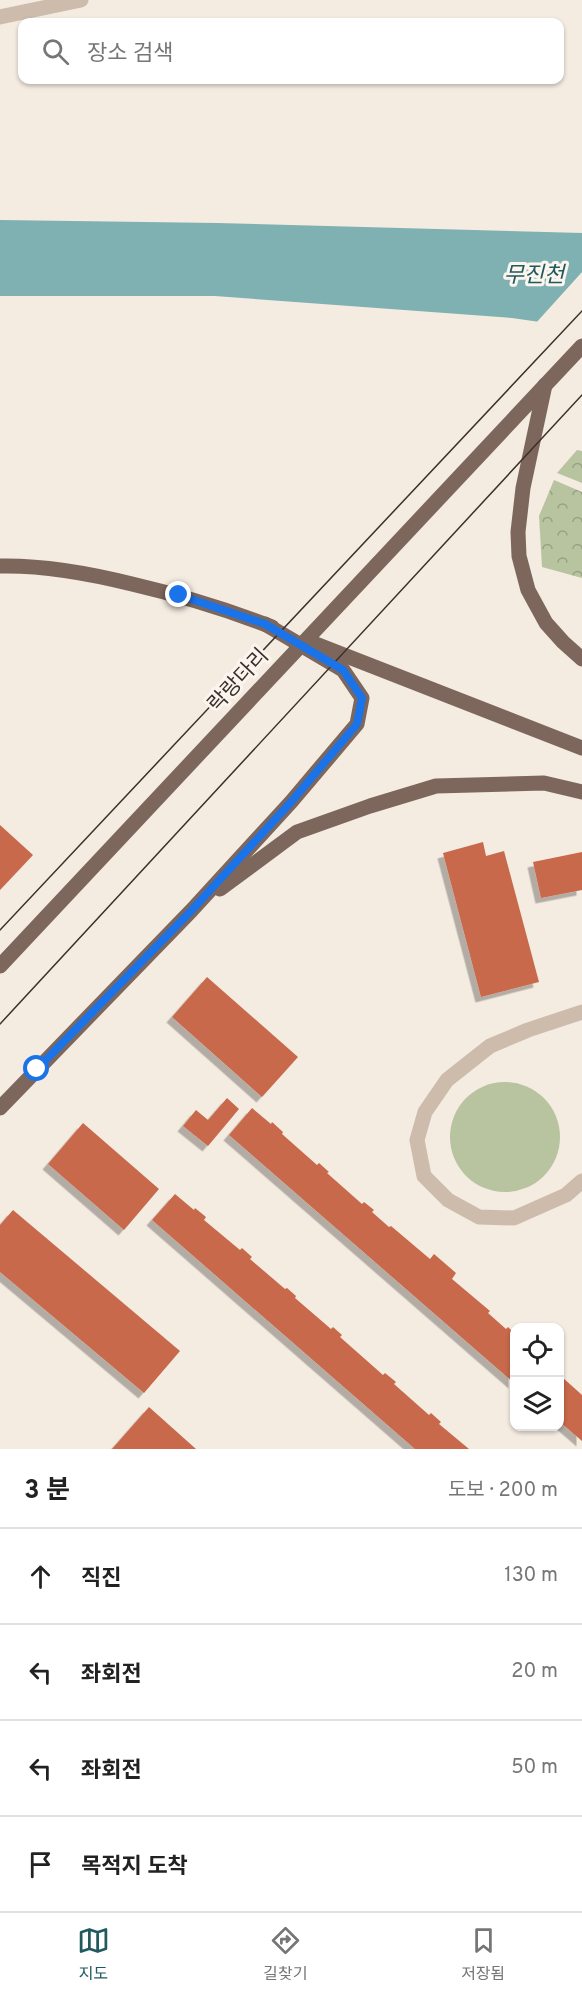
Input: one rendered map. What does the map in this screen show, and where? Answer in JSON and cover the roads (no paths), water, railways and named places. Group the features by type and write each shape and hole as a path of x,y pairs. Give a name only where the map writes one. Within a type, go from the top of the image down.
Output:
{"main road":[{"name":"락랑다리","path":"0,966 582,346"},
{"path":"545,385 523,488 518,532 519,556 528,590 546,623 582,659"},
{"path":"0,566 26,565 79,571 179,595 265,624 582,748"},
{"path":"0,1108 191,911 291,802 357,724 362,698 343,670 265,624"},
{"path":"191,911 297,832 370,806 436,786 544,783 582,792"}],"lane":[{"path":"0,17 22,6 81,0"},
{"path":"582,1012 528,1030 490,1046 447,1080 425,1112 417,1140 424,1176 448,1200 479,1217 514,1218 566,1195 582,1181"}],"water":[{"name":"무진천","path":"0,220 217,223 582,233 582,328 512,318 215,296 0,296"}],"tram line":[{"path":"0,930 582,311"},
{"path":"0,1024 582,395"}]}
